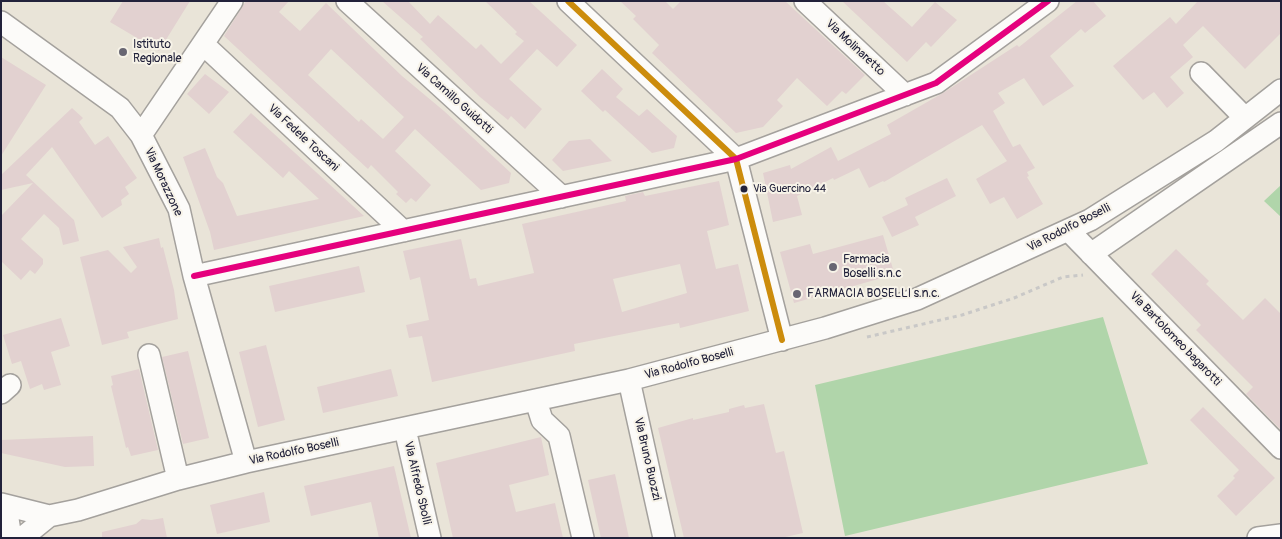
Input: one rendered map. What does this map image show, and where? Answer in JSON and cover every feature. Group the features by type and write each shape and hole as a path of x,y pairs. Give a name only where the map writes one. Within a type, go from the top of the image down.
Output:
{"street":[{"path":"141,135 232,1"},
{"name":"Via Camillo Guidotti","path":"347,1 562,197"},
{"path":"568,1 736,160 782,340"},
{"name":"Via Molinaretto","path":"805,1 905,95"},
{"path":"194,276 736,160 936,83 1048,1"},
{"name":"Via Morazzone","path":"1,22 120,108 141,135 178,208 194,276 246,462"},
{"name":"Via Fedele Toscani","path":"203,44 403,231"},
{"path":"1201,73 1246,118"},
{"name":"Via Rodolfo Boselli","path":"1,504 49,516 78,510 178,479 246,462 629,380 782,340 917,299 1090,220 1216,141 1281,90"},
{"path":"1091,254 1281,123"},
{"name":"Via Bartolomeo bagarotti","path":"1068,230 1281,448"},
{"path":"149,355 178,479"},
{"name":"Via Bruno Buozzi","path":"629,380 664,538"},
{"path":"536,401 542,420 559,436 583,538"},
{"name":"Via Alfredo Sbolli","path":"405,429 430,538"},
{"path":"1,508 8,519 11,538"},
{"name":"Via Rodolfo Boselli","path":"22,538 49,516"},
{"path":"1258,538 1281,535"}],"path":[{"path":"860,339 962,315 1014,298 1073,274 1088,275"}],"green space":[{"path":"1281,185 1281,217 1264,201"},
{"path":"1103,317 1148,464 845,536 815,385"}],"building":[{"path":"123,1 190,1 159,51 110,22"},
{"path":"246,1 289,1 279,12 300,31 326,3 402,76 444,111 511,173 509,183 481,190 415,129 395,151 431,185 416,202 411,198 406,203 396,194 398,192 371,165 368,169 224,36","holes":["331,49 404,117 383,139 361,119 359,122 308,75"]},
{"path":"382,1 408,1 430,24 438,15 476,49 481,44 501,64 524,41 515,34 517,32 485,1 529,1 577,45 557,67 537,49 509,79 542,109 525,129 511,116 508,120 480,97 420,39 423,37"},
{"path":"620,1 665,1 673,9 681,1 785,1 865,75 846,94 842,91 827,106 797,78 777,100 783,106 763,127 736,133 652,53 659,45 633,19 636,16"},
{"path":"842,1 883,1 912,27 935,2 957,20 931,47 926,42 907,62"},
{"path":"1077,1 1093,1 1106,16 1085,33 1081,29 1050,56 1074,86 1043,106 1024,78 998,93 1005,103 993,111 1013,147 1020,144 1035,168 1027,172 1029,176 1027,177 1043,204 1017,219 1004,197 990,204 976,179 1007,161 982,125 884,182 869,188 859,168 834,180 833,178 797,196 802,215 773,222 763,173 790,165 791,169 831,147 838,161 891,134 887,125 943,93 1017,45 1019,47"},
{"path":"1198,1 1281,1 1281,33 1245,69 1203,26 1183,45 1193,57 1170,77 1184,93 1167,108 1154,92 1143,100 1113,66 1170,17 1176,24"},
{"path":"1,57 46,85 1,156"},
{"path":"602,69 623,89 616,97 639,116 647,109 677,136 674,148 652,153 581,91"},
{"path":"205,74 229,92 209,114 187,94"},
{"path":"72,108 83,118 79,122 95,145 108,136 137,178 125,187 129,194 121,200 122,205 102,218 52,147 26,175 74,220 79,241 63,245 59,228 44,214 21,239 43,259 43,264 35,274 30,270 21,280 1,261 1,216 33,183 1,190 1,175"},
{"path":"251,113 364,216 214,250 210,232 183,157 205,148 237,216 319,199 289,171 283,178 233,132"},
{"path":"590,139 612,161 563,171 552,160 569,141"},
{"path":"947,178 956,196 915,217 919,225 892,237 882,217 908,205 905,198"},
{"path":"719,181 729,225 707,231 716,269 738,264 749,311 680,328 679,323 574,344 575,351 432,382 422,336 409,338 406,325 429,320 420,277 410,280 403,251 461,239 470,279 476,278 478,286 534,273 522,224 626,201 625,196 643,192 645,196","holes":["680,264 687,293 622,312 613,279"]},
{"name":"Farmacia Boselli s.n.c","path":"883,235 893,269 884,272 885,277 794,303 780,252 810,244 813,254"},
{"path":"159,238 174,290 178,319 127,332 129,338 102,345 80,257 108,250 131,273 137,267 123,247"},
{"path":"1176,249 1209,281 1206,284 1243,320 1265,298 1281,314 1281,430 1246,394 1253,387 1196,330 1201,325 1151,274"},
{"path":"359,266 365,292 275,312 269,286"},
{"path":"61,318 70,346 51,352 61,385 44,390 42,384 30,389 21,361 12,364 3,335"},
{"path":"266,345 285,420 258,427 239,352"},
{"path":"188,351 209,438 183,444 162,357"},
{"path":"139,369 158,450 131,456 128,447 126,448 111,386 113,385 111,376"},
{"path":"391,369 398,396 323,413 317,387"},
{"path":"764,404 776,453 784,451 803,533 781,538 684,538 658,428 693,418 693,420 729,412 729,409 744,405 745,408"},
{"path":"1203,407 1275,478 1236,516 1217,496 1235,478 1233,476 1239,470 1190,420"},
{"path":"93,436 94,466 65,467 1,453 1,440"},
{"path":"541,437 549,475 509,485 516,512 555,503 563,538 453,538 436,463"},
{"path":"394,466 411,538 379,538 371,502 311,516 304,486"},
{"path":"615,474 629,538 601,538 588,480"},
{"path":"264,492 270,522 217,534 210,505"},
{"path":"163,518 167,538 102,538 102,532 136,524 142,519"}],"transit line":[{"path":"568,1 736,159 782,340"},
{"path":"194,276 736,159 936,83 1048,1"}],"place":[{"name":"Istituto Regionale","path":"123,52"},
{"name":"Via Guercino 44","path":"744,189"},
{"name":"Farmacia Boselli s.n.c","path":"833,267"},
{"name":"FARMACIA BOSELLI s.n.c.","path":"797,294"}]}
